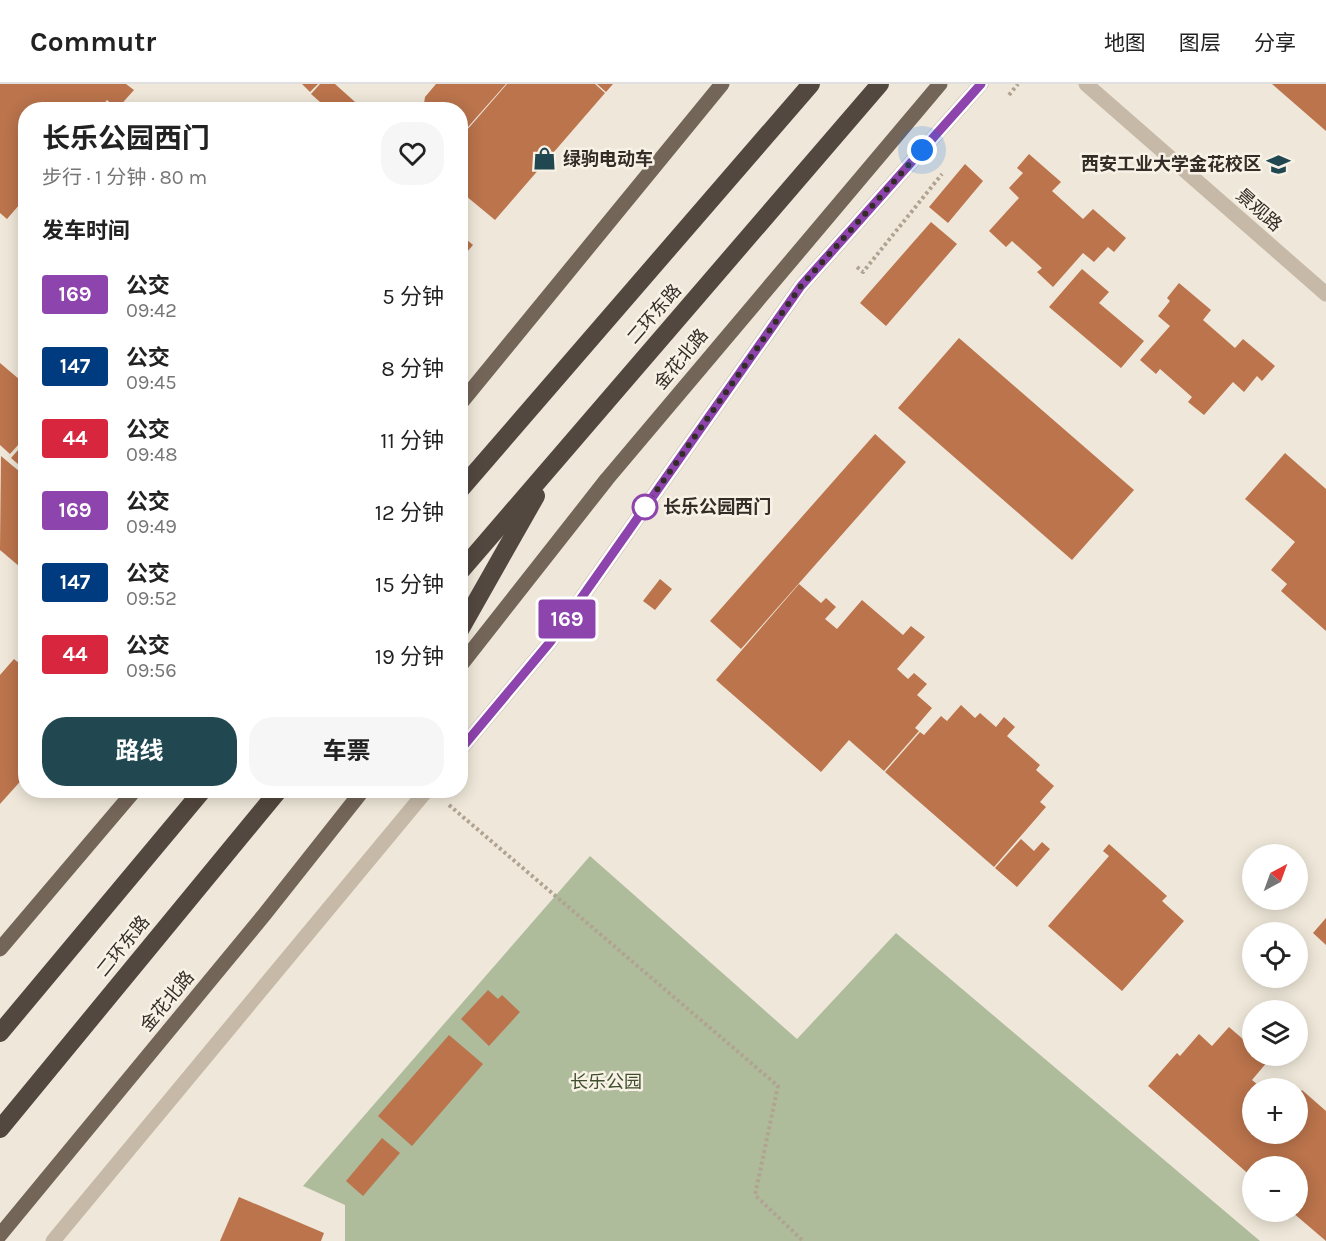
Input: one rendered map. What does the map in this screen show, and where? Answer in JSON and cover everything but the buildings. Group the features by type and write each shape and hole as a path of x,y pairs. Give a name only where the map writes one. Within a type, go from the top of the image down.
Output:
{"highway":[{"name":"二环东路","path":"468,481 811,84"},
{"name":"二环东路","path":"468,563 880,84"},
{"path":"468,469 517,427"},
{"path":"468,616 555,460"},
{"name":"二环东路","path":"0,1033 196,798"},
{"name":"二环东路","path":"0,1129 272,798"}],"main road":[{"path":"468,394 722,84"},
{"name":"金花北路","path":"468,656 607,479 940,84"},
{"path":"0,949 128,798"},
{"name":"金花北路","path":"0,1235 264,915 357,798"}],"street":[{"path":"468,740 551,641 801,286 981,84"},
{"name":"景观路","path":"1086,84 1326,294"},
{"path":"53,1241 420,798"}],"path":[{"path":"862,272 912,211"},
{"path":"442,798 778,1086 755,1195 803,1241"}],"green space":[{"name":"长乐公园","path":"590,856 797,1039 896,933 1260,1241 345,1241 345,1205 303,1186"}],"bus line":[{"name":"169","path":"468,740 551,641 801,286 981,84"}],"place":[{"name":"绿驹电动车","path":"545,159"},
{"name":"西安工业大学金花校区","path":"1279,164"},
{"name":"长乐公园西门","path":"645,507"}],"route":[{"path":"645,507 801,286 922,150"}]}
